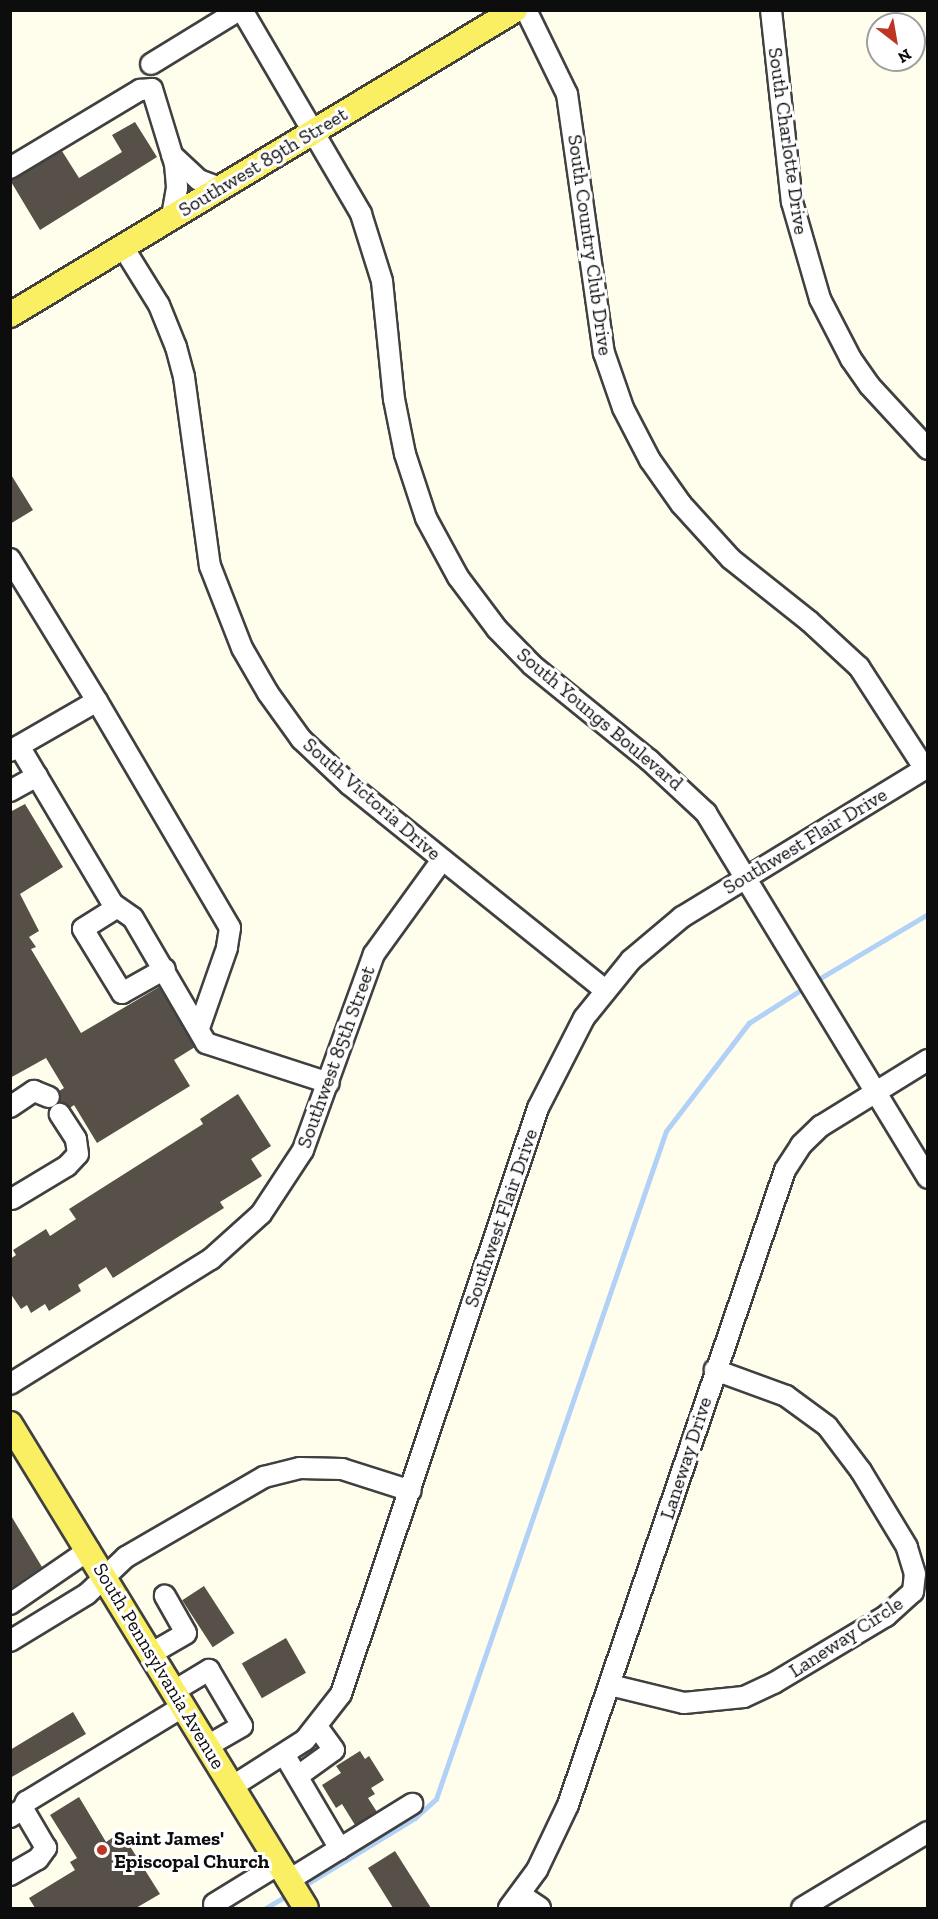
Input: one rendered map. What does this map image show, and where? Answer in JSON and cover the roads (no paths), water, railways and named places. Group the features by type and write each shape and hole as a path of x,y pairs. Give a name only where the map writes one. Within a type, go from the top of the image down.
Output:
{"main road":[{"name":"Southwest 89th Street","path":"10,315 515,10"},
{"name":"South Pennsylvania Avenue","path":"10,1424 306,1908"}],"street":[{"path":"151,64 240,10"},
{"name":"South Youngs Boulevard","path":"240,10 361,214 375,255 405,454 426,518 458,577 497,629 532,665 694,800 721,834 927,1178"},
{"name":"South Country Club Drive","path":"526,10 567,94 599,333 612,380 642,445 681,504 717,546 859,667 926,768"},
{"name":"South Charlotte Drive","path":"771,10 792,202 812,275 851,359 897,420 927,449"},
{"path":"10,168 141,90 152,89 172,154 177,188 172,216"},
{"path":"172,154 199,180 220,188"},
{"name":"South Victoria Drive","path":"123,247 159,305 181,363 204,541 242,648 302,739 350,785 605,990"},
{"path":"10,559 97,701 230,928 227,948 199,1028"},
{"path":"97,701 15,749 37,776 116,908 133,918 209,1045 328,1083"},
{"name":"Southwest Flair Drive","path":"232,1786 284,1754 318,1728 348,1679 538,1108 565,1048 605,990 661,932 747,876 926,768"},
{"path":"10,791 37,776"},
{"name":"Southwest 85th Street","path":"10,1384 212,1260 245,1232 297,1160 328,1083 374,954 442,860"},
{"path":"116,908 83,929 122,993 165,969"},
{"name":"Laneway Drive","path":"515,1901 561,1822 610,1685 715,1370 785,1170 801,1145 821,1126 927,1060"},
{"path":"10,1107 34,1091 50,1096"},
{"path":"11,1199 67,1166 78,1154 76,1139 60,1114"},
{"name":"Laneway Circle","path":"610,1685 684,1703 744,1696 774,1683 886,1616 913,1592 915,1574 907,1547 856,1463 827,1426 786,1396 715,1370"},
{"path":"10,1641 87,1594 126,1557 224,1497 281,1471 342,1469 411,1491"},
{"path":"10,1604 89,1550"},
{"path":"152,1653 186,1634 165,1596"},
{"path":"10,1875 38,1859 46,1848 17,1813 26,1802 179,1698 209,1670 242,1726 208,1746"},
{"path":"297,1776 334,1750 318,1728"},
{"path":"284,1754 340,1849"},
{"path":"214,1904 340,1849 412,1804"},
{"path":"802,1908 927,1832"},
{"path":"515,1901 540,1908"}],"waterway":[{"path":"814,982 928,914"},
{"path":"302,1887 415,1818 436,1799 666,1131 749,1023 807,986"},
{"path":"266,1908 289,1894"}],"place":[{"name":"Saint James' Episcopal Church","path":"102,1850"}]}
